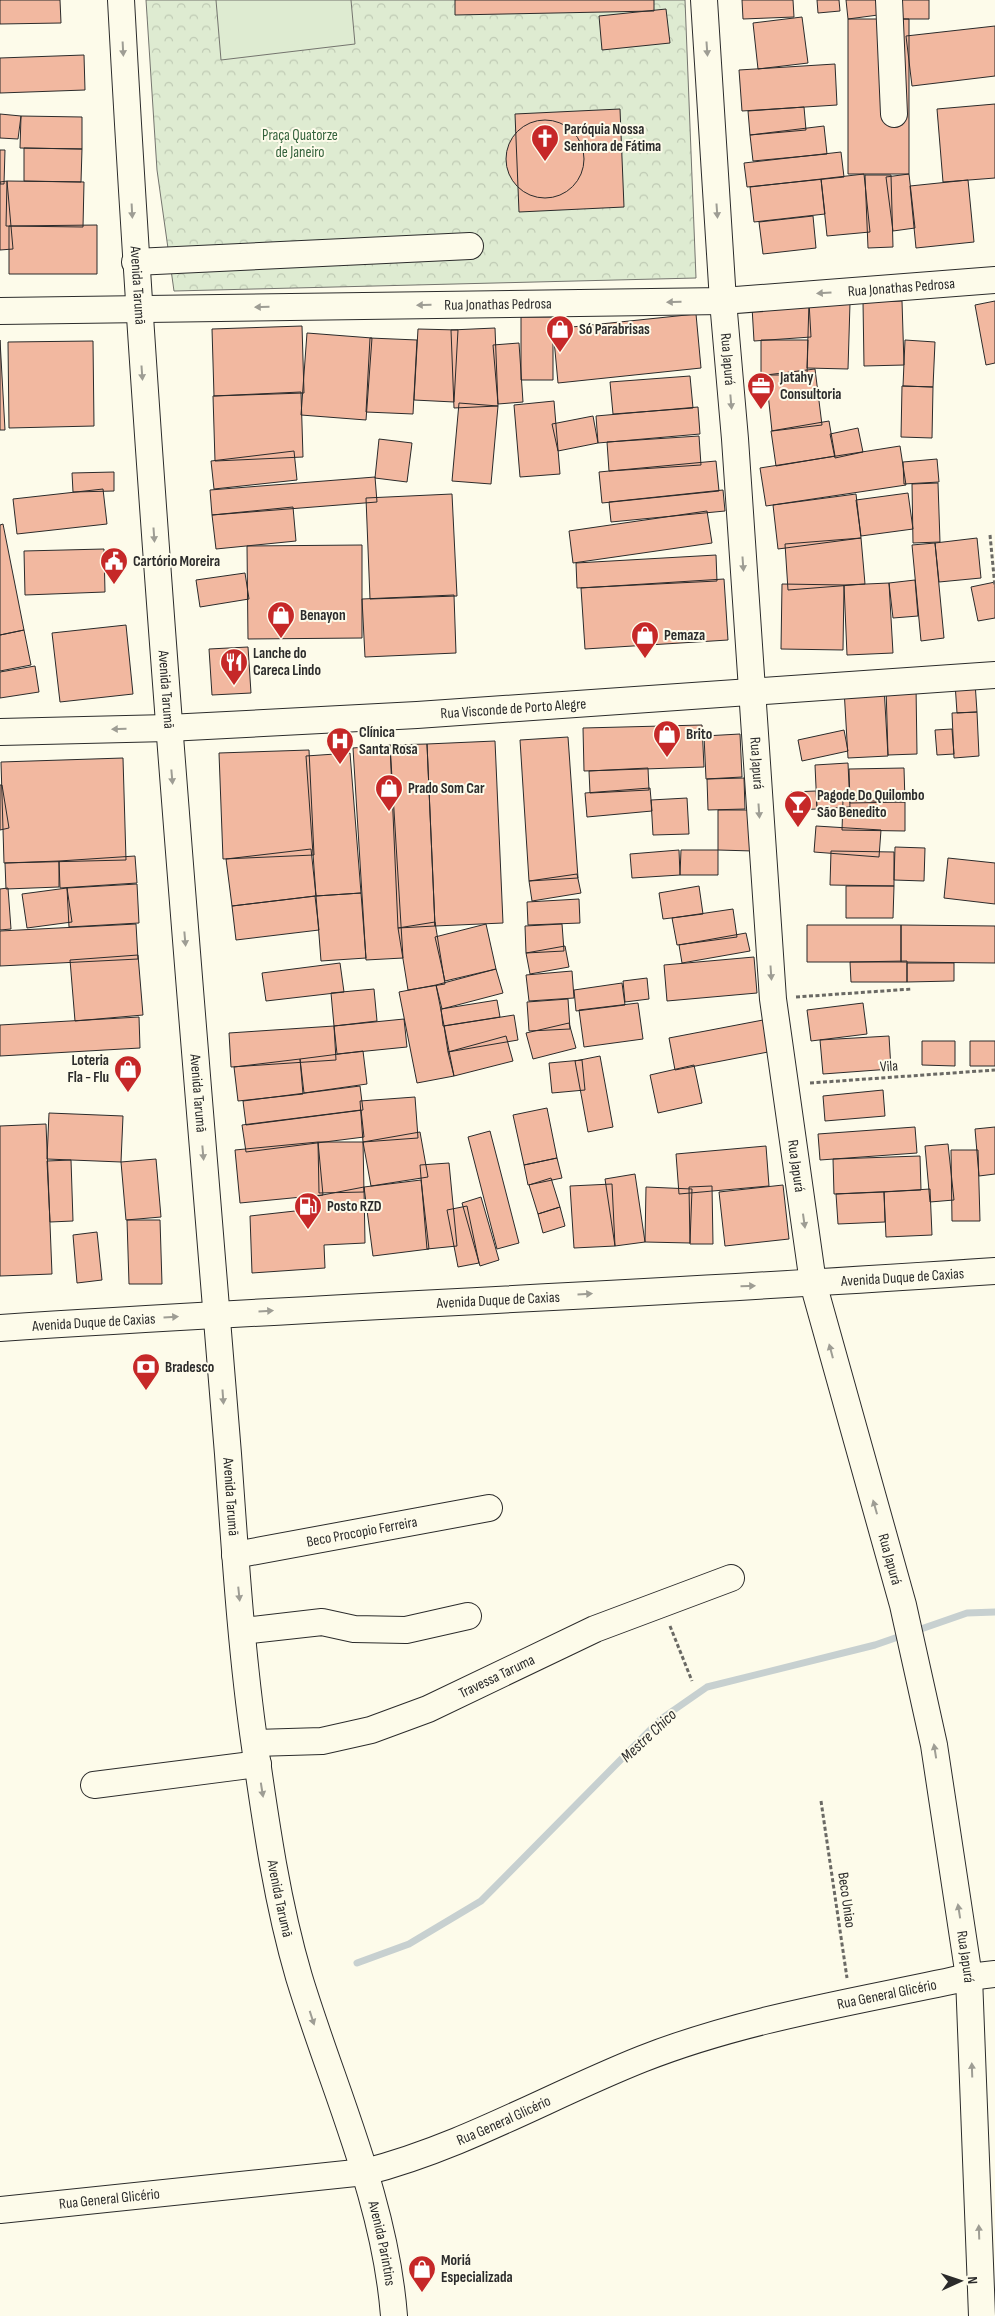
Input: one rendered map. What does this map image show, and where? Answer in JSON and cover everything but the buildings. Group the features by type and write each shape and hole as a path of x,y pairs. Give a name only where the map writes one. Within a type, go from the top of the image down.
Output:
{"street":[{"name":"Avenida Tarumã","path":"121,0 135,262 168,728 217,1314 235,1555 256,1753 272,1855 298,1972 365,2172"},
{"name":"Rua Japurá","path":"704,0 723,301 735,440 773,999 813,1284 903,1605 912,1654 934,1745 969,1977 982,2316"},
{"path":"890,0 894,114"},
{"path":"135,262 470,246"},
{"name":"Rua Jonathas Pedrosa","path":"0,311 723,301 995,280"},
{"name":"Rua Visconde de Porto Alegre","path":"0,732 168,728 417,715 580,702 751,693 995,675"},
{"name":"Avenida Duque de Caxias","path":"0,1328 217,1314 813,1284 995,1271"},
{"name":"Beco Procopio Ferreira","path":"235,1555 489,1508"},
{"name":"Travessa Taruma","path":"94,1786 371,1730 428,1709 595,1629 731,1578"},
{"path":"243,1631 322,1622 354,1629 406,1630 468,1616"},
{"name":"Rua General Glicério","path":"0,2210 365,2172 402,2163 494,2127 642,2059 716,2034 969,1977 995,1974"},
{"name":"Avenida Parintins","path":"365,2172 382,2239 394,2316"}],"path":[{"path":"990,535 995,587"},
{"path":"773,999 912,989"},
{"name":"Vila","path":"784,1085 995,1070"},
{"path":"660,1604 692,1681"},
{"name":"Beco Uniao","path":"821,1801 851,2003"}],"green space":[{"name":"Praça Quatorze de Janeiro","path":"146,0 685,0 696,278 174,291 157,170"},
{"path":"216,0 351,0 355,44 221,60"}],"waterway":[{"name":"Mestre Chico","path":"357,1963 409,1944 481,1901 661,1719 707,1687 875,1645 967,1613 995,1612"}],"place":[{"name":"Paróquia Nossa Senhora de Fátima","path":"545,162"},
{"name":"Só Parabrisas","path":"560,353"},
{"name":"Jatahy Consultoria","path":"761,410"},
{"name":"Cartório Moreira","path":"114,585"},
{"name":"Benayon","path":"281,639"},
{"name":"Pemaza","path":"645,659"},
{"name":"Lanche do Careca Lindo","path":"234,686"},
{"name":"Brito","path":"667,758"},
{"name":"Clínica Santa Rosa","path":"340,765"},
{"name":"Prado Som Car","path":"389,812"},
{"name":"Pagode Do Quilombo São Benedito","path":"798,828"},
{"name":"Loteria Fla - Flu","path":"128,1093"},
{"name":"Posto RZD","path":"308,1230"},
{"name":"Bradesco","path":"146,1391"},
{"name":"Moriá Especializada","path":"422,2293"}]}
